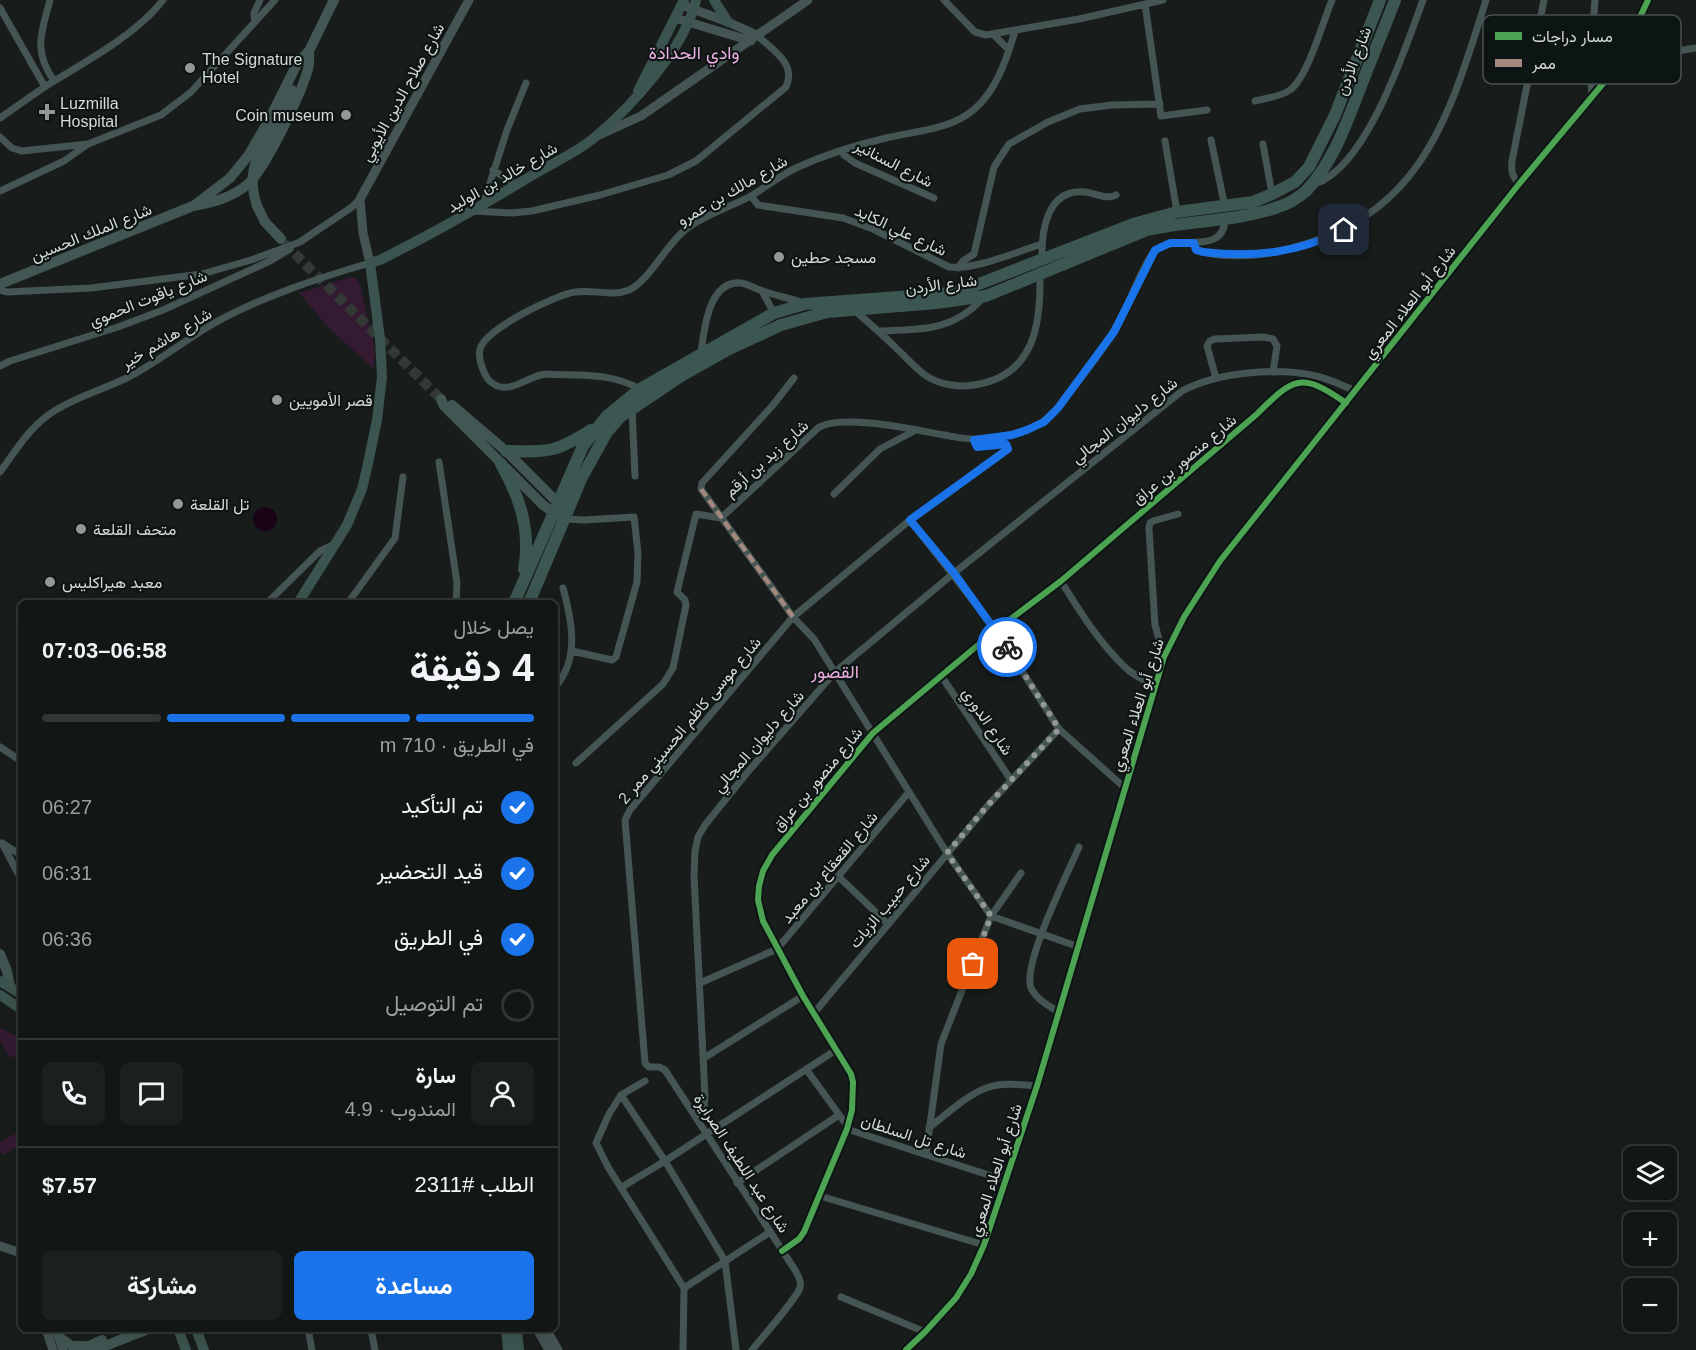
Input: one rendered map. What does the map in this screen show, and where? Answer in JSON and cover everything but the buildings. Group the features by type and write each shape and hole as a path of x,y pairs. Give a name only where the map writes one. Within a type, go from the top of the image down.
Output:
{"highway":[{"name":"شارع الأردن","path":"515,600 560,510 607,432 620,417 632,408 729,349 781,325 812,315 959,301 986,296 1041,267 1133,224 1177,212 1225,213 1272,194 1294,182 1309,167 1335,115 1380,0"},
{"name":"شارع الأردن","path":"530,600 583,446 597,426 640,389 774,313 805,304 951,293 1041,267 1147,230 1225,213 1280,207 1295,199 1310,186 1334,149 1348,120 1393,1"},
{"path":"506,451 529,453 552,450 573,441 597,426"},
{"path":"501,464 518,497 525,522 526,556 519,591"},
{"path":"507,1332 509,1350"},
{"path":"516,1332 518,1350"}],"main road":[{"name":"شارع الملك الحسين","path":"193,206 230,178 253,149 297,64 309,51 334,0"},
{"path":"714,0 728,22"},
{"name":"شارع خالد بن الوليد","path":"635,97 683,3"},
{"name":"شارع خالد بن الوليد","path":"370,263 380,260 479,208 595,137 658,73 689,22 695,5"},
{"name":"شارع الملك الحسين","path":"0,284 193,206 218,200 247,185 262,169 279,136 309,68 309,51"},
{"path":"281,239 265,222 257,206 252,185 253,173 255,161 297,81 309,51"},
{"path":"230,178 241,189"},
{"path":"300,600 353,512 362,489 377,420 381,357 370,263"},
{"path":"440,398 506,451 560,510 501,464 444,406 440,398"},
{"path":"0,954 10,987"},
{"path":"0,981 18,992"},
{"path":"0,995 18,1007"},
{"path":"88,1349 125,1332"},
{"path":"57,1333 72,1346 88,1349 139,1332"},
{"path":"179,1332 186,1350"},
{"path":"197,1332 204,1350"}],"street":[{"path":"50,0 40,48 43,62 54,81"},
{"path":"0,118 92,58 150,15 164,0"},
{"path":"255,22 254,13 260,0"},
{"path":"0,191 64,161 88,144 161,115 191,92 275,0"},
{"name":"شارع صلاح الدين الأيوبي","path":"0,290 7,292 91,288 189,276 251,260 300,242 352,207 360,199 470,0"},
{"path":"595,137 610,132 640,116 808,0"},
{"path":"944,0 975,32 994,35 1163,0"},
{"path":"1255,101 1277,96 1295,85 1312,52 1332,0"},
{"path":"1310,186 1325,181 1335,174 1361,142 1385,94 1423,0"},
{"path":"1194,243 1198,251 1220,254 1257,256 1286,250 1325,239 1358,221 1389,198 1406,180 1437,136 1460,84 1486,0"},
{"path":"1541,15 1544,0"},
{"path":"1594,15 1595,0"},
{"name":"شارع أبو العلاء المعري","path":"1641,15 1648,0"},
{"path":"526,82 479,208 512,213 532,211 643,183 683,168 786,87 790,76 787,65 768,46 695,5 683,3"},
{"path":"1145,4 1161,116 1208,110"},
{"path":"0,8 45,87"},
{"path":"675,18 754,38"},
{"name":"شارع مالك بن عمرو","path":"640,389 618,379 600,376 545,374 505,388 487,379 481,364 480,348 494,330 521,314 563,296 574,292 615,293 630,290 641,281 684,231 751,196 796,168 884,138 933,127 965,116 992,88 1015,31"},
{"path":"994,35 1009,50"},
{"path":"1681,50 1696,48"},
{"path":"1519,184 1511,170 1527,84"},
{"path":"1591,84 1592,98"},
{"name":"شارع أبو العلاء المعري","path":"906,1350 960,1292 984,1245 1037,1086 1164,657 1184,617 1221,561 1519,184 1602,84"},
{"path":"958,268 963,261 974,254 994,166 1009,144 1048,122 1080,109 1112,105 1160,104"},
{"path":"0,137 12,148 22,151 88,144"},
{"path":"974,440 1012,435 1044,422 1065,399 1114,332 1155,250 1170,243 1206,242 1221,234 1225,213 1211,140"},
{"path":"1165,141 1177,212"},
{"path":"1263,144 1272,194"},
{"name":"شارع السنانير","path":"842,151 855,163 934,198"},
{"path":"493,170 517,185"},
{"path":"854,310 927,377 952,385 967,386 993,381 1011,370 1028,351 1041,307 1042,244 1046,217 1065,195 1083,191 1108,197 1116,195"},
{"name":"شارع علي الكايد","path":"751,196 758,205 843,218 873,229 942,265 958,268 1042,244"},
{"path":"360,199 363,233 370,263"},
{"name":"شارع ياقوت الحموي","path":"0,366 163,310 270,261 300,242"},
{"path":"251,260 252,269"},
{"name":"شارع هاشم خير","path":"0,472 28,436 51,413 128,377 184,344 206,328 249,307 326,277 370,263"},
{"path":"701,353 709,309 714,298 731,285 740,283 805,304"},
{"path":"762,291 774,313"},
{"path":"879,331 926,329 938,326 968,314 986,296"},
{"path":"1216,378 1208,346 1210,341 1215,339 1264,337 1272,339 1277,346 1273,372"},
{"name":"شارع دليوان المجالي","path":"696,1117 705,1104 694,870 698,837 746,774 835,672 954,573 1182,391 1203,381 1216,378 1273,372 1356,390"},
{"path":"795,378 702,483 701,489 793,617 814,639 947,853 991,916 1079,947"},
{"name":"شارع دليوان المجالي","path":"1313,380 1346,403"},
{"name":"شارع منصور بن عراق","path":"782,1251 799,1239 804,1232 820,1196 848,1128 852,1110 853,1082 851,1074 803,996 762,921 758,900 759,886 766,864 805,813 873,733 996,630 1061,581 1257,414 1282,390 1302,381 1313,380"},
{"path":"632,408 635,476"},
{"name":"شارع زيد بن أرقم","path":"721,518 823,425 834,422 916,430 974,440 977,447 1006,444 1008,449 910,520"},
{"path":"834,494 880,449 916,430"},
{"path":"439,462 457,583 456,600"},
{"path":"350,600 395,538 403,477"},
{"path":"560,510 584,520 634,517 638,553 637,582 616,657 612,660 572,651"},
{"path":"576,763 641,705 668,677 675,662 684,617 686,602 677,592 696,514 721,518"},
{"path":"1164,657 1155,625 1149,528 1150,523 1154,521 1178,514"},
{"path":"910,520 954,573 996,630 1059,729 1125,788"},
{"name":"شارع موسى كاظم الحسيني ممر 2","path":"645,1061 625,818 793,617 910,520"},
{"path":"270,600 320,551 335,544"},
{"path":"1061,581 1084,617 1115,657 1128,670 1155,686"},
{"path":"558,683 565,673 572,651 571,625 563,588"},
{"name":"شارع الدوري","path":"942,677 1011,780"},
{"name":"شارع حبيب الزيات","path":"814,1013 947,853 1059,729"},
{"path":"0,747 18,759"},
{"name":"شارع القعقاع بن معبد","path":"700,983 777,949 909,792"},
{"path":"1,842 18,853"},
{"path":"1,842 18,873"},
{"path":"1059,1012 1043,1002 1030,986 1040,934 1079,848"},
{"path":"926,1154 941,1044 991,916 1021,873"},
{"path":"839,877 888,924"},
{"path":"704,1058 803,996"},
{"path":"622,1187 836,1050"},
{"name":"شارع عبد اللطيف الصرايرة","path":"645,1061 649,1067 659,1067 665,1070 795,1270 801,1286 752,1350"},
{"path":"806,1070 848,1128"},
{"path":"645,1081 621,1095 596,1143 684,1288 683,1350"},
{"path":"929,1128 973,1095 989,1087 998,1085 1037,1086"},
{"path":"621,1095 665,1161 725,1261 736,1350"},
{"path":"737,1183 839,1115"},
{"name":"شارع تل السلطان","path":"848,1128 1007,1181"},
{"path":"820,1196 984,1245"},
{"path":"684,1288 770,1232"},
{"path":"0,1246 18,1252"},
{"path":"841,1297 925,1332"},
{"path":"47,1332 53,1350"},
{"path":"309,1332 312,1350"},
{"path":"372,1332 375,1350"},
{"path":"539,1332 549,1350"},
{"path":"548,1332 558,1350"},
{"path":"57,1333 63,1350"}],"shaded area":[{"path":"348,278 356,278 360,284 375,351 374,369 330,329 299,293"},
{"path":"265,507 274,510 277,519 274,528 265,531 256,528 253,519 256,510"},
{"path":"0,1028 18,1037 18,1054 10,1058 0,1041"},
{"path":"17,1133 18,1146 3,1155 0,1142"}],"tunnel":[{"path":"284,243 439,397"}],"marked path":[{"path":"701,489 793,617"}],"cycle path":[{"path":"1641,15 1648,0"},
{"path":"906,1350 956,1298 971,1274 984,1245 1037,1086 1164,657 1184,617 1220,561 1519,184 1603,84"},
{"path":"782,1251 799,1239 804,1232 847,1129 852,1110 853,1082 851,1074 803,996 763,921 758,900 759,886 763,871 772,855 873,733 996,630 1061,581 1280,393 1289,386 1308,383 1318,386 1346,403"}],"way so far":[{"path":"973,964 991,916 947,853 1059,729 1007,647"}],"place":[{"name":"The Signature Hotel","path":"190,68"},
{"name":"Luzmilla Hospital","path":"47,112"},
{"name":"Coin museum","path":"346,115"},
{"name":"مسجد حطين","path":"779,257"},
{"name":"قصر الأمويين","path":"277,400"},
{"name":"تل القلعة","path":"178,504"},
{"name":"متحف القلعة","path":"81,529"},
{"name":"معبد هيراكليس","path":"50,582"}],"district":[{"name":"وادي الحدادة","path":"694,53"},
{"name":"القصور","path":"835,672"}],"route":[{"path":"1007,647 954,573 910,520 1008,449 1006,444 977,447 974,440 1012,435 1027,430 1044,422 1058,408 1114,332 1155,250 1170,243 1194,243 1198,251 1257,256 1308,245 1344,230"}]}
